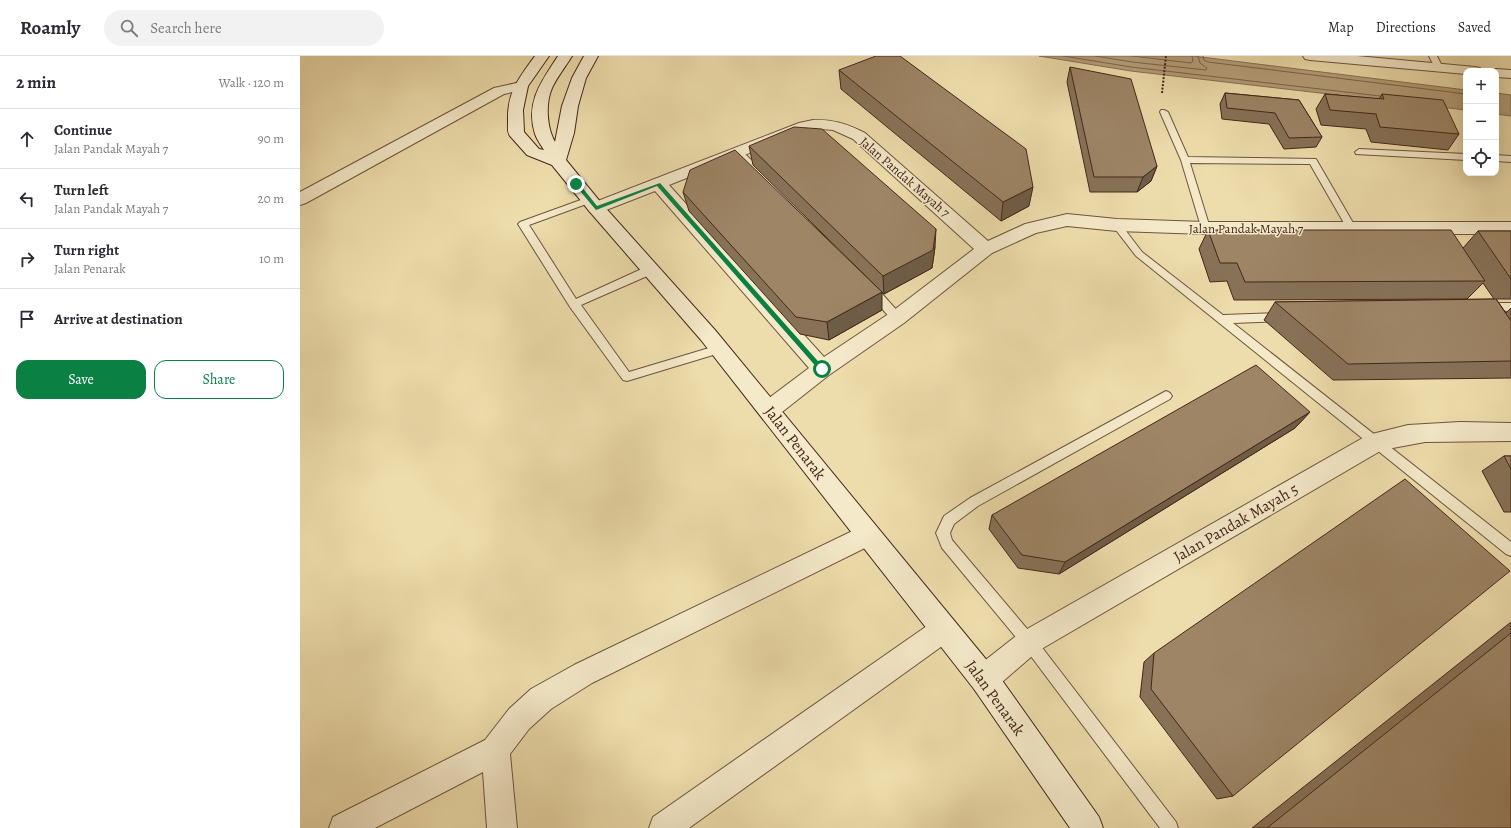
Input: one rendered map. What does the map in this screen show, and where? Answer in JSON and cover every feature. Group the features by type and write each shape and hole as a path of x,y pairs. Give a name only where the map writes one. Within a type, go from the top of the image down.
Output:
{"street":[{"path":"542,56 521,86 515,110 516,134 533,152 558,161 566,134 570,106 579,78 590,56"},
{"name":"Jalan Penarak","path":"565,56 549,79 544,90 540,111 543,134 558,161 593,204 719,349 984,679 1088,828"},
{"path":"1310,56 1436,62 1463,68"},
{"path":"1499,73 1511,74"},
{"path":"300,199 499,91 521,86"},
{"name":"Jalan Pandak Mayah 7","path":"593,204 658,184 804,126 828,124 841,127 859,136 986,249"},
{"path":"658,184 822,369"},
{"name":"Jalan Pandak Mayah 7","path":"769,410 822,369 897,318 986,249 1031,228 1067,220 1117,225 1205,228 1351,228 1430,235 1511,228"},
{"name":"Jalan Pandak Mayah 5","path":"984,679 1029,642 1376,442 1394,436 1414,433 1511,432"},
{"path":"344,828 495,750 519,719 541,699 583,674 867,535"},
{"path":"664,828 944,630"},
{"path":"495,750 502,828"}],"lane":[{"path":"1164,112 1185,160 1205,228"},
{"path":"738,152 813,226"},
{"path":"1359,152 1463,157"},
{"path":"1499,158 1511,158"},
{"path":"1185,160 1313,162 1351,228"},
{"path":"593,204 523,224 574,304 627,377 719,349"},
{"path":"1117,225 1139,254 1511,550"},
{"path":"574,304 650,270"},
{"path":"865,284 897,318"},
{"path":"1484,320 1476,307 1511,307"},
{"path":"1222,320 1293,316"},
{"path":"1166,396 974,502 948,520 943,533 947,544 1029,642 1170,828"}],"path":[{"path":"1162,96 1166,56"}],"water":[{"path":"1039,56 1193,56 1463,90 1463,110 1131,71"},
{"path":"1499,93 1511,95 1511,116 1499,114"}],"building":[{"path":"876,56 900,56 1026,149 1033,187 1003,202 839,70"},
{"path":"1070,67 1131,79 1157,166 1143,177 1094,177"},
{"path":"1225,93 1299,100 1322,137 1289,138 1275,113 1227,108"},
{"path":"1325,94 1384,99 1382,94 1443,100 1459,134 1380,127 1376,114 1330,110"},
{"path":"794,127 822,129 936,229 933,250 883,276 749,146"},
{"path":"735,150 882,292 827,322 796,317 683,192 690,170"},
{"path":"1208,230 1451,230 1485,281 1245,282 1237,263 1220,263"},
{"path":"1478,231 1511,231 1511,279"},
{"path":"1496,299 1511,321 1511,361 1348,364 1275,302"},
{"path":"1256,365 1310,412 1065,562 1022,555 992,515"},
{"path":"1504,456 1511,456 1511,469"},
{"path":"1405,479 1510,571 1233,796 1151,689 1154,653"},
{"path":"1511,633 1511,828 1267,828"}],"route":[{"path":"576,184 596,208 658,184 822,369"}]}
